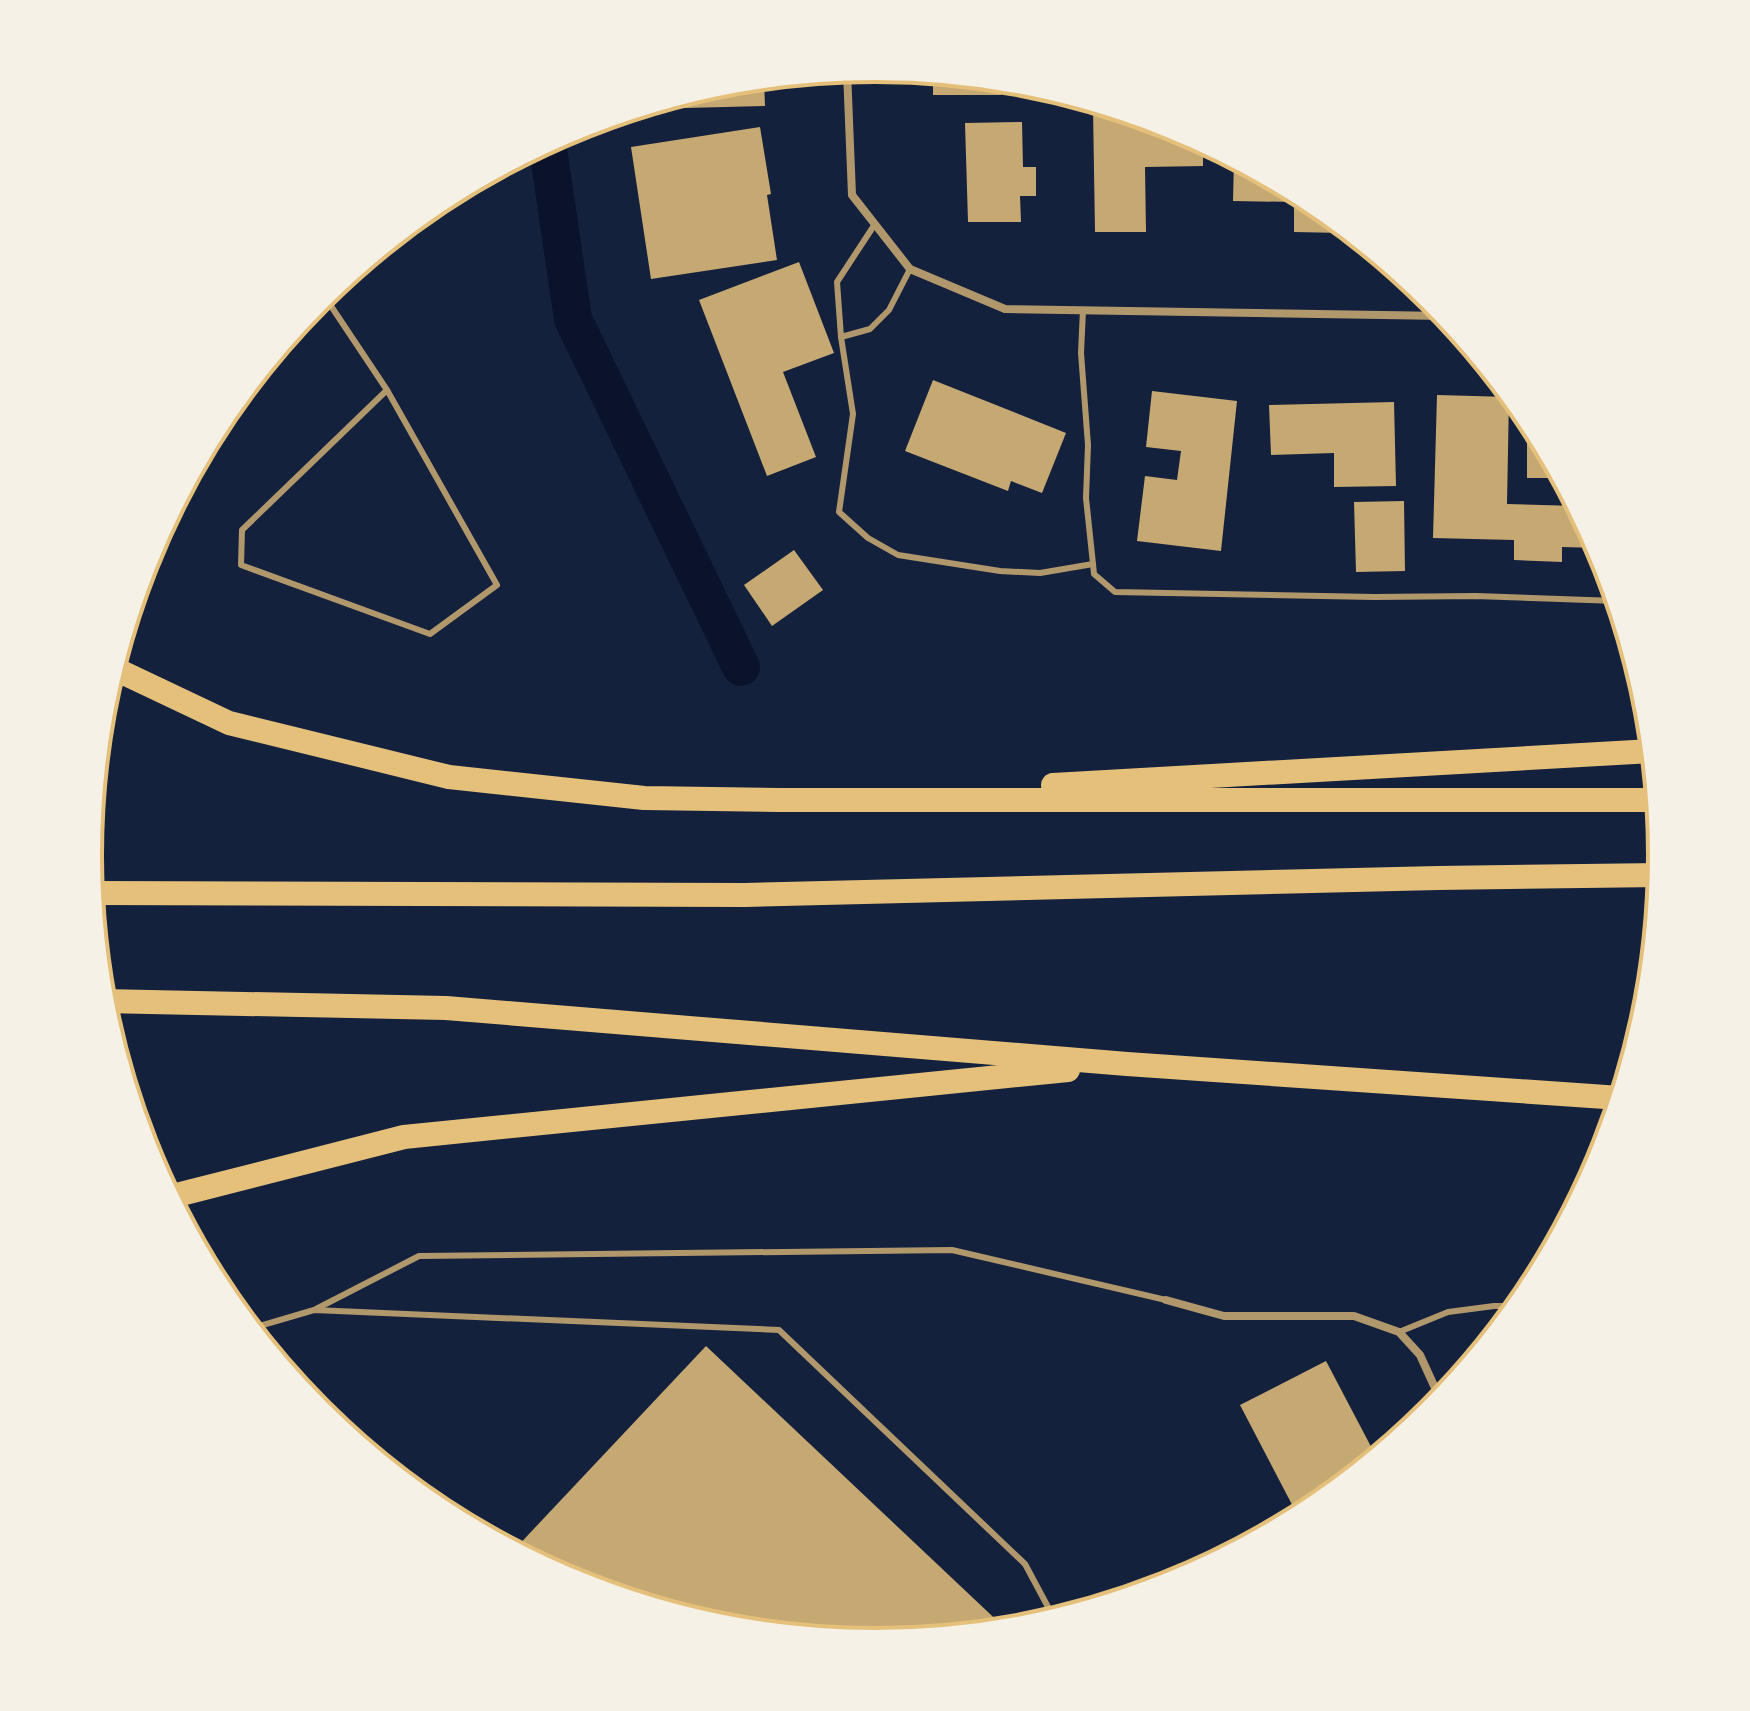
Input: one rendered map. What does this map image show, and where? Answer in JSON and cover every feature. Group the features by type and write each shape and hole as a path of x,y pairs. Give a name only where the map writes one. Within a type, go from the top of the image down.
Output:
{"highway":[{"path":"124,673 229,723 449,777 644,798 1646,800"},
{"path":"779,800 1641,752"},
{"path":"103,893 745,895 1648,875"},
{"path":"115,1001 446,1008 1127,1064 1609,1097"},
{"path":"179,1194 404,1137 1127,1064"}],"street":[{"path":"847,83 852,195 910,269 1005,309 1429,316"},
{"path":"1166,1300 1224,1316 1354,1316 1399,1332 1420,1355 1435,1388"}],"lane":[{"path":"875,224 837,282 841,337 853,414 839,512 868,538 898,555 1000,571 1040,573 1093,564"},
{"path":"841,337 870,329 889,310 910,269"},
{"path":"331,306 387,390 497,585 430,634 241,565 242,530 387,390"},
{"path":"1083,310 1081,353 1088,445 1086,498 1094,574 1115,592 1605,601"},
{"path":"261,1326 314,1310 419,1256 952,1250 1166,1300"},
{"path":"1399,1332 1448,1312 1503,1306"},
{"path":"314,1310 779,1330 1025,1564 1049,1609"}],"building":[{"path":"933,85 1001,93 1001,95 933,95"},
{"path":"764,91 765,106 685,108 724,97"},
{"path":"1093,114 1203,156 1203,166 1145,167 1146,232 1095,232"},
{"path":"1022,122 1023,167 1036,167 1036,196 1020,196 1021,222 968,222 965,123"},
{"path":"760,127 771,194 767,195 777,260 651,279 631,147"},
{"path":"1234,171 1288,202 1233,201"},
{"path":"1294,205 1333,233 1294,232"},
{"path":"799,262 834,353 783,372 816,457 767,476 699,300"},
{"path":"933,380 1066,433 1042,493 1011,481 1008,491 905,451"},
{"path":"1152,391 1237,401 1221,551 1137,541 1145,476 1177,480 1181,451 1146,447"},
{"path":"1437,395 1497,397 1509,413 1507,504 1565,506 1585,548 1562,547 1562,562 1514,560 1514,540 1433,538"},
{"path":"1394,402 1396,486 1334,487 1334,453 1271,455 1269,405"},
{"path":"1527,440 1550,478 1527,478"},
{"path":"1404,501 1405,571 1356,572 1354,502"},
{"path":"794,550 823,590 772,626 744,585"},
{"path":"706,1346 995,1619 875,1629 824,1627 724,1614 626,1588 521,1543"},
{"path":"1326,1361 1372,1448 1293,1506 1240,1405"}],"waterway":[{"path":"549,155 573,319 741,667"}]}
